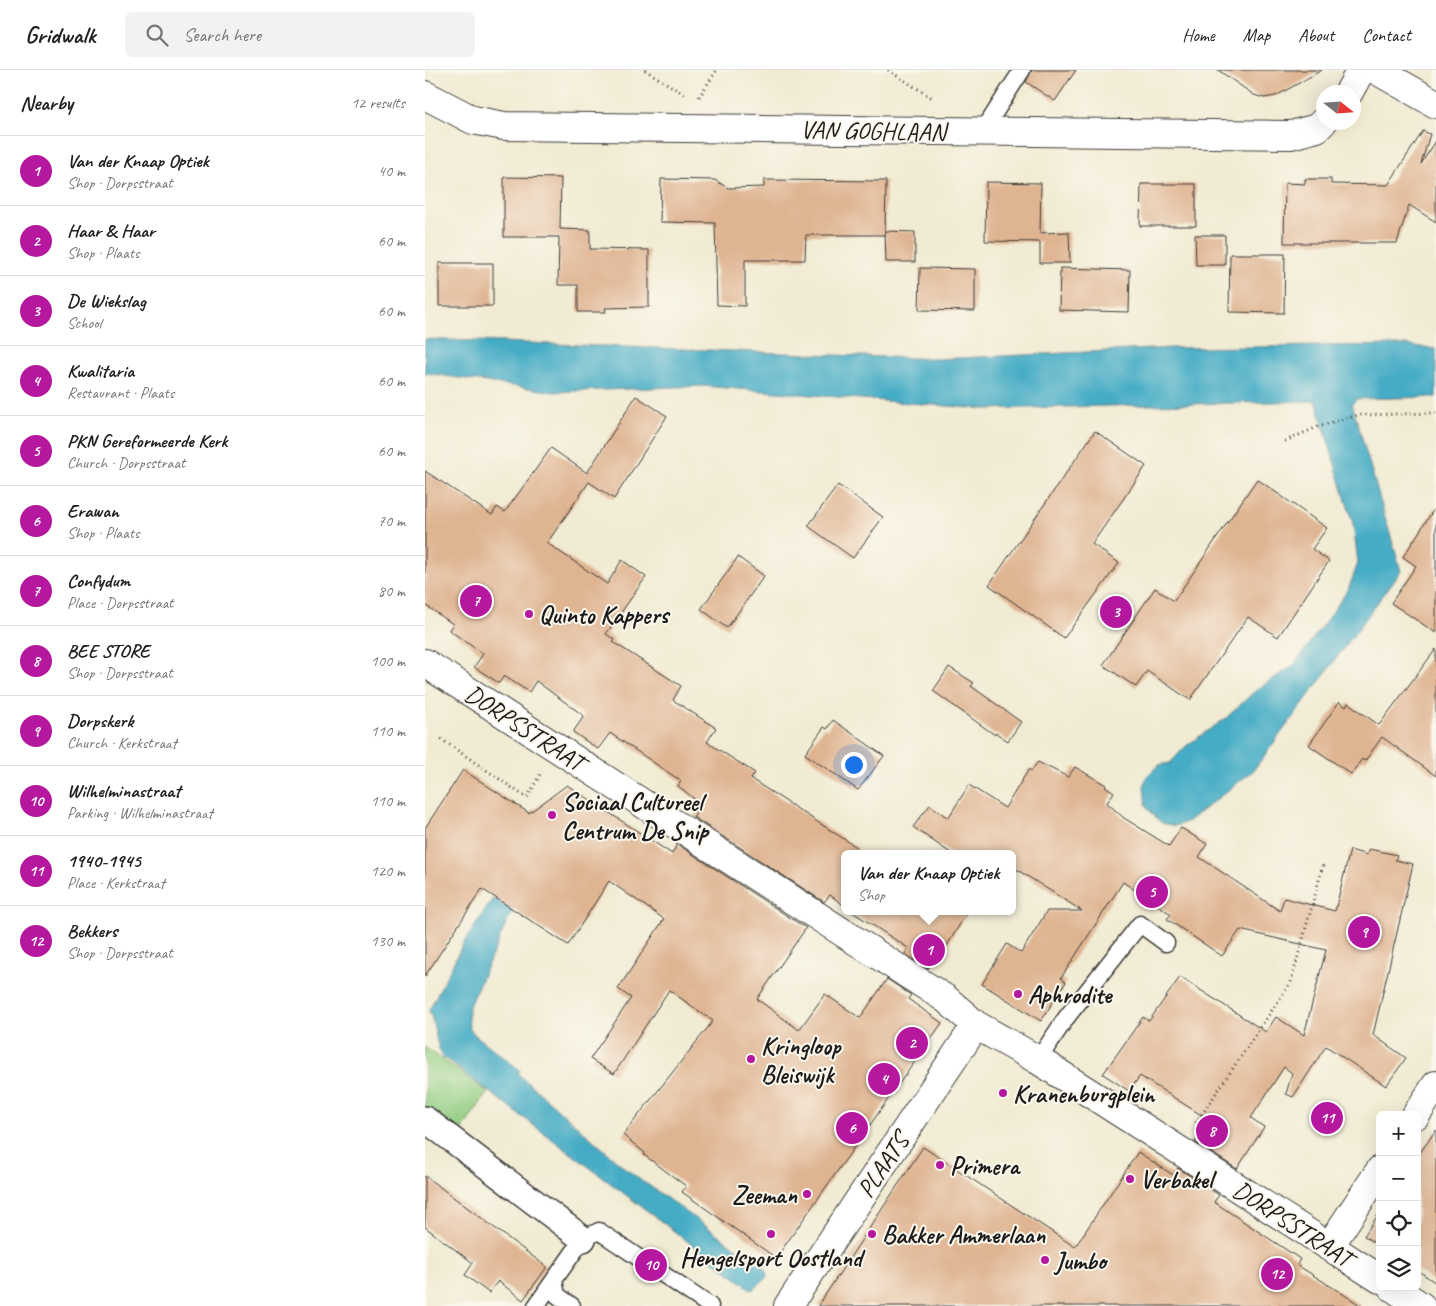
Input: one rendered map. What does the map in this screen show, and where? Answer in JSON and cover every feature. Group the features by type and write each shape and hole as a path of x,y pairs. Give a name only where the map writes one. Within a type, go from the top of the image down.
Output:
{"street":[{"path":"1353,85 1361,70"},
{"path":"1377,70 1436,104"},
{"name":"VAN GOGHLAAN","path":"425,95 473,120 504,126 1291,135 1316,128"},
{"name":"DORPSSTRAAT","path":"425,663 946,999 976,1025 1037,1060 1376,1276"},
{"name":"PLAATS","path":"788,1306 976,1025"},
{"path":"1419,1111 1436,1085"},
{"path":"425,1119 583,1239"},
{"path":"1329,1247 1376,1176"},
{"path":"1398,1291 1421,1306"}],"lane":[{"path":"983,131 1022,70"},
{"path":"1037,1060 1066,1018 1140,924 1166,943"},
{"path":"537,1306 583,1239 599,1230 710,1306"},
{"path":"554,1280 557,1296 572,1306"}],"path":[{"path":"696,102 717,70"},
{"path":"1285,442 1320,426 1358,415 1436,413"},
{"path":"441,738 527,798 557,747"},
{"path":"1178,1150 1291,982 1324,862"}],"green space":[{"path":"425,1047 488,1092 458,1136 425,1112"}],"water":[{"path":"425,339 937,359 1172,348 1405,345 1436,349 1436,397 1357,399 1352,404 1401,571 1253,771 1187,822 1175,826 1162,823 1146,805 1144,787 1146,777 1159,765 1170,763 1186,746 1226,718 1256,690 1294,665 1348,590 1358,563 1353,524 1316,401 983,409 702,386 554,392 425,373"},
{"path":"493,898 512,911 469,1006 469,1027 474,1034 520,1070 518,1074 626,1169 766,1269 767,1277 752,1290 443,1057 438,1046 429,1010 463,944"}],"building":[{"path":"1032,70 1076,70 1055,101 1026,82"},
{"path":"1218,70 1322,70 1276,96 1264,98 1254,95"},
{"path":"1423,131 1430,134 1421,164 1436,141 1436,222 1409,205 1397,243 1284,243 1285,183 1305,184 1305,179 1331,179 1331,184 1388,185"},
{"path":"504,177 561,178 560,229 590,230 590,249 649,250 649,307 605,308 606,312 578,312 578,285 558,285 559,237 504,237"},
{"path":"661,179 715,180 728,188 764,187 764,180 886,181 885,235 806,235 805,260 745,260 745,306 717,305 715,223 660,222"},
{"path":"986,182 1041,183 1040,233 1069,232 1070,263 1040,263 1040,242 985,241"},
{"path":"1141,184 1196,184 1196,226 1140,226"},
{"path":"885,231 915,232 915,262 886,262"},
{"path":"1195,235 1225,235 1225,265 1196,265"},
{"path":"1230,254 1285,254 1284,313 1229,312"},
{"path":"439,263 493,263 493,306 439,306"},
{"path":"920,268 975,269 975,311 919,310"},
{"path":"1060,268 1130,270 1129,312 1059,310"},
{"path":"636,396 667,416 614,499 589,482 547,543 607,584 622,560 646,577 606,634 615,640 613,642 681,686 673,700 716,728 707,742 755,773 751,779 858,848 856,850 841,850 841,903 830,895 824,902 693,817 701,804 678,786 681,781 610,733 598,749 573,732 584,716 536,681 529,692 504,676 499,683 474,667 483,654 449,630 453,624 425,605 425,471 492,515 497,507 505,512 551,448 587,473"},
{"path":"1095,431 1146,466 1092,544 1119,563 1064,638 989,585"},
{"path":"1257,479 1327,528 1312,549 1329,561 1278,637 1248,617 1190,700 1147,671 1136,687 1103,665 1155,588 1174,601"},
{"path":"838,485 883,517 853,558 808,526"},
{"path":"1436,506 1436,633 1391,603 1416,566 1403,557"},
{"path":"738,557 764,576 727,628 701,609"},
{"path":"1436,649 1436,776 1382,737 1365,761 1362,759 1351,774 1309,745 1339,702 1346,707 1348,703 1379,725"},
{"path":"949,667 974,683 971,686 1021,722 1008,741 996,733 995,735 933,691"},
{"path":"833,720 884,756 858,790 805,754 824,727 827,729"},
{"path":"1038,762 1068,777 1075,767 1106,785 1114,792 1107,803 1124,818 1169,846 1181,828 1207,844 1199,857 1280,911 1284,898 1335,911 1350,850 1367,855 1369,849 1397,855 1395,860 1413,864 1373,1035 1406,1058 1386,1086 1326,1046 1293,1097 1286,1094 1292,1073 1284,1067 1251,1118 1264,1127 1237,1169 1195,1142 1209,1120 1140,1076 1129,1091 1103,1074 1143,1017 1149,1021 1180,977 1266,1032 1276,1017 1304,1035 1326,950 1240,930 1222,956 1167,919 1171,914 1123,882 1061,978 1066,982 1041,1021 982,984 1007,944 1021,953 1047,911 1082,911 1016,869 1016,850 946,850 913,827 930,805 948,818 969,785 1005,808 1029,769 1031,771"},
{"path":"463,770 529,813 567,785 672,854 677,844 806,928 757,999 799,1030 825,994 860,1018 887,979 911,995 908,999 942,1023 776,1258 682,1192 686,1186 644,1155 645,1153 623,1135 713,1021 669,990 614,1074 590,1059 631,998 618,989 664,919 609,881 568,945 482,889 425,976 425,828"},
{"path":"857,915 966,915 940,957 937,955 928,969 905,954 908,948"},
{"path":"1436,1130 1436,1283 1421,1273 1421,1151"},
{"path":"923,1147 1075,1247 1138,1152 1173,1175 1178,1168 1219,1195 1214,1202 1300,1259 1297,1265 1362,1306 818,1306"},
{"path":"425,1176 547,1267 523,1300 498,1281 489,1293 465,1275 473,1263 425,1227"},
{"path":"1376,1218 1376,1244 1364,1236"}],"place":[{"name":"Confydum","path":"476,601"},
{"name":"De Wiekslag","path":"1116,612"},
{"name":"Quinto Kappers","path":"529,614"},
{"name":"Sociaal Cultureel Centrum De Snip","path":"552,815"},
{"name":"PKN Gereformeerde Kerk","path":"1152,892"},
{"name":"Dorpskerk","path":"1364,932"},
{"name":"Van der Knaap Optiek","path":"929,950"},
{"name":"Aphrodite","path":"1018,994"},
{"name":"Haar & Haar","path":"912,1043"},
{"name":"Kringloop Bleiswijk","path":"751,1059"},
{"name":"Kwalitaria","path":"884,1079"},
{"name":"Kranenburgplein","path":"1003,1093"},
{"name":"1940-1945","path":"1327,1118"},
{"name":"Erawan","path":"852,1128"},
{"name":"BEE STORE","path":"1212,1131"},
{"name":"Primera","path":"940,1165"},
{"name":"Verbakel","path":"1130,1179"},
{"name":"Zeeman","path":"807,1194"},
{"name":"Hengelsport Oostland","path":"771,1234"},
{"name":"Bakker Ammerlaan","path":"872,1234"},
{"name":"Jumbo","path":"1045,1260"},
{"name":"Wilhelminastraat","path":"651,1265"},
{"name":"Bekkers","path":"1277,1274"}]}
